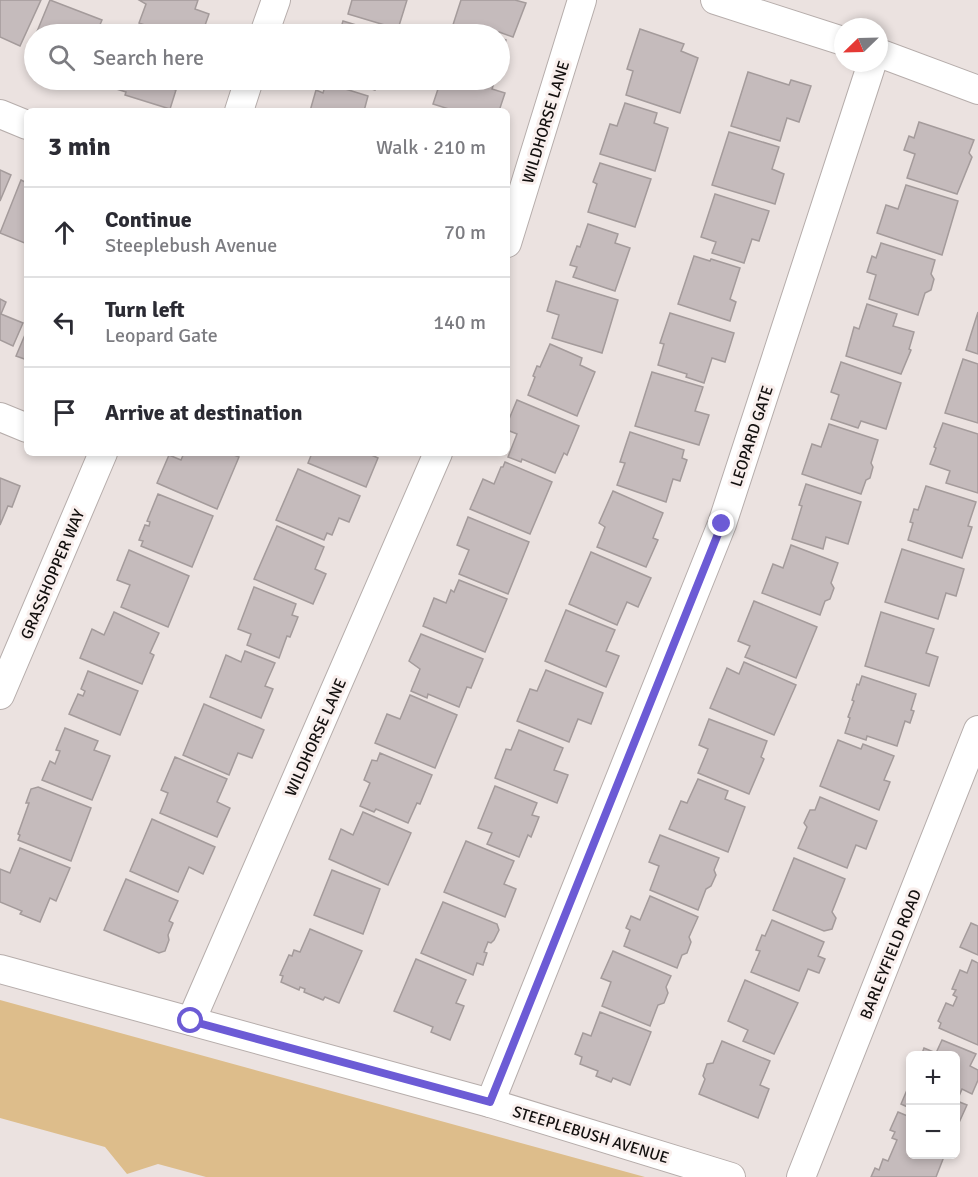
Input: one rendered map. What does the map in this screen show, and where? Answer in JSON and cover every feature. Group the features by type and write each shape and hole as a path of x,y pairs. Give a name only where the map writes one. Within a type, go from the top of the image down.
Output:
{"street":[{"path":"268,24 276,0"},
{"name":"WILDHORSE LANE","path":"510,233 582,0"},
{"path":"715,0 834,38"},
{"path":"888,56 978,90"},
{"name":"LEOPARD GATE","path":"490,1102 722,524 869,72"},
{"path":"239,108 245,90"},
{"path":"0,114 24,124"},
{"path":"0,417 24,427"},
{"name":"GRASSHOPPER WAY","path":"0,695 96,456"},
{"name":"WILDHORSE LANE","path":"191,1021 437,456"},
{"name":"BARLEYFIELD ROAD","path":"801,1177 978,730"},
{"name":"STEEPLEBUSH AVENUE","path":"0,969 490,1102 731,1177"}],"shaded area":[{"path":"0,1000 645,1177 206,1177 158,1164 127,1174 105,1147 0,1118"}],"building":[{"path":"0,0 41,0 30,24 24,24 24,37 20,46 0,37"},
{"path":"50,0 102,20 100,24 40,24"},
{"path":"139,0 198,0 195,9 209,14 206,24 142,24 139,23 146,4"},
{"path":"352,0 407,0 400,24 381,24 348,14"},
{"path":"461,0 515,0 526,3 513,37 510,36 510,24 453,24"},
{"path":"640,29 684,44 681,51 698,58 680,113 626,95 633,71 627,69"},
{"path":"748,72 789,85 791,80 811,86 799,122 787,118 780,141 731,126"},
{"path":"120,90 176,90 170,108 125,95 126,92"},
{"path":"316,90 323,93 324,90 349,90 368,96 365,108 311,108"},
{"path":"438,90 495,90 505,93 500,108 446,108 433,104"},
{"path":"625,103 657,113 654,123 668,128 655,171 600,154 610,124 617,126"},
{"path":"919,122 974,140 969,153 972,157 957,194 907,178 915,154 904,150 909,136 914,138"},
{"path":"729,132 779,147 772,169 784,174 775,204 712,185"},
{"path":"600,163 651,179 635,227 588,212 597,184 593,182"},
{"path":"0,170 11,175 0,201"},
{"path":"21,180 24,182 24,243 0,233"},
{"path":"906,185 958,201 942,255 877,233 886,205 898,209"},
{"path":"715,194 769,211 759,241 752,239 744,263 712,253 716,242 701,237"},
{"path":"588,224 618,234 615,243 630,248 615,291 573,277 577,267 570,265 577,246 580,247"},
{"path":"881,243 935,260 931,274 934,279 931,290 925,293 918,315 869,299 876,275 867,272 872,256 876,258"},
{"path":"694,256 740,268 730,299 736,302 730,321 678,304"},
{"path":"556,281 618,300 602,353 552,338 559,315 547,311"},
{"path":"0,299 6,302 1,314 23,323 13,346 0,340"},
{"path":"867,304 897,314 893,326 914,332 909,349 911,350 901,374 846,356 854,327 859,329"},
{"path":"978,312 978,354 966,350"},
{"path":"670,313 734,333 725,362 712,358 704,383 686,377 687,374 658,365 664,344 660,343"},
{"path":"24,337 24,359 16,356"},
{"path":"550,344 582,358 580,365 595,372 577,416 528,395 537,366 540,367"},
{"path":"963,359 978,364 978,423 945,413"},
{"path":"841,362 901,383 886,429 861,421 858,428 831,419 839,395 831,392"},
{"path":"652,372 703,387 695,411 709,415 699,445 635,426"},
{"path":"517,400 579,426 567,455 564,453 555,473 522,459 521,462 508,457 517,434 510,431 510,417"},
{"path":"943,423 978,434 978,493 946,483 950,471 930,464"},
{"path":"829,424 878,440 871,463 873,467 870,478 866,480 861,494 802,474 812,444 821,447"},
{"path":"630,432 684,450 682,458 687,460 680,481 673,479 666,502 617,485 625,463 620,462"},
{"path":"169,456 181,460 183,456 239,457 217,509 157,483"},
{"path":"311,456 374,456 378,458 366,487 308,463"},
{"path":"505,462 552,482 530,534 470,509 483,479 494,484"},
{"path":"298,469 360,496 349,522 339,518 332,535 327,533 324,540 276,520"},
{"path":"0,478 20,486 12,507 8,506 0,525"},
{"path":"806,484 861,502 848,544 826,537 823,549 792,539"},
{"path":"926,486 976,502 968,526 972,527 962,558 908,540 914,509 918,510"},
{"path":"613,491 663,513 653,538 658,540 646,567 597,547 605,527 599,523"},
{"path":"158,494 213,516 192,567 141,546 143,541 139,540 145,525 149,526 150,522 147,521"},
{"path":"468,517 529,542 508,594 459,574 469,550 457,545"},
{"path":"277,526 324,547 315,569 326,574 313,604 254,579"},
{"path":"791,545 838,563 831,583 834,588 830,599 825,601 820,615 762,593 773,564 783,568"},
{"path":"902,549 964,569 956,596 946,593 938,619 885,602"},
{"path":"129,550 189,576 168,627 121,607 130,585 117,580"},
{"path":"591,552 651,578 638,607 627,602 617,625 569,604"},
{"path":"459,580 507,599 485,652 423,626 434,598 446,603 451,590 454,592"},
{"path":"254,587 296,604 292,615 298,617 290,637 287,636 279,658 247,645 251,634 238,629"},
{"path":"754,601 817,627 796,678 745,657 750,646 738,641"},
{"path":"566,610 615,630 606,651 619,656 606,687 545,661"},
{"path":"114,612 159,633 150,653 154,655 142,684 80,658 92,629 104,635"},
{"path":"881,612 934,629 926,653 938,657 929,686 865,666"},
{"path":"421,634 483,659 471,688 467,687 459,707 428,694 427,698 411,691 420,669 409,661"},
{"path":"245,651 275,663 265,686 273,689 261,718 210,697 226,655 241,662"},
{"path":"744,662 796,685 774,735 710,708 727,668 739,674"},
{"path":"546,670 603,693 591,724 578,719 569,742 517,721 530,689 537,691"},
{"path":"88,671 138,691 120,735 69,714 78,694 83,696 85,691 81,689"},
{"path":"862,676 916,694 910,723 905,721 897,746 867,736 866,740 845,733 854,701 852,700"},
{"path":"410,695 457,715 435,768 375,743 387,714 400,719"},
{"path":"204,704 264,730 252,758 238,753 229,775 183,755"},
{"path":"709,719 767,741 761,757 764,759 749,794 698,773 708,749 699,745"},
{"path":"65,728 98,741 94,750 110,756 92,800 42,780 50,761 55,764 60,751 56,750"},
{"path":"519,730 563,748 554,770 568,775 557,803 495,778 506,749 511,750"},
{"path":"838,740 861,749 863,744 894,756 884,780 890,782 879,810 820,786"},
{"path":"380,753 432,775 420,804 417,803 408,823 376,809 374,812 360,806 370,783 364,780 372,760 377,761"},
{"path":"175,757 227,779 217,802 230,808 217,837 160,813 168,793 161,790"},
{"path":"698,779 728,791 725,799 745,807 728,852 669,829 681,801 687,803"},
{"path":"495,786 537,803 532,815 539,817 519,857 487,844 492,833 478,828"},
{"path":"38,787 91,808 71,861 18,840 31,789"},
{"path":"820,797 877,821 866,849 856,845 847,868 798,848 807,827 804,823 810,810 815,810"},
{"path":"363,812 411,833 388,885 329,859 341,829 353,835"},
{"path":"152,819 215,847 203,874 189,867 178,892 130,871"},
{"path":"660,835 719,858 714,870 716,875 711,886 706,889 698,910 650,890 659,866 649,862"},
{"path":"466,841 514,861 504,884 516,889 505,917 444,892"},
{"path":"20,848 70,868 56,901 50,898 40,922 0,902 0,869 10,873"},
{"path":"794,858 845,879 832,912 836,918 832,929 824,931 773,910"},
{"path":"332,870 380,889 363,934 314,915"},
{"path":"126,879 178,901 169,921 173,923 165,951 159,953 104,930"},
{"path":"650,896 698,917 689,937 691,942 687,953 682,955 677,968 624,946 630,930 626,928 631,916 640,920"},
{"path":"443,902 497,924 499,930 494,940 491,943 488,942 483,965 477,963 473,975 421,953"},
{"path":"772,920 824,942 818,956 825,959 819,973 808,969 799,991 751,972 760,951 756,950 762,935 765,936"},
{"path":"971,923 978,926 978,955 960,947"},
{"path":"310,929 362,951 339,1003 325,997 323,1000 304,992 305,989 300,987 299,990 281,982 283,976 280,975 289,955 292,956 294,950 300,952"},
{"path":"613,951 671,976 666,987 668,993 664,1003 658,1005 650,1026 602,1006 611,982 601,978"},
{"path":"416,959 466,980 456,1003 464,1006 450,1040 431,1032 433,1027 394,1011"},
{"path":"972,960 978,963 978,1045 939,1028 941,1023 938,1021 946,1003 953,1006 957,997 953,995 956,990 952,989 960,970 967,973"},
{"path":"745,980 798,1003 774,1054 743,1041 748,1030 728,1021"},
{"path":"600,1012 651,1032 630,1085 613,1078 611,1082 596,1076 598,1071 580,1064 582,1057 575,1054 583,1033 591,1036"},
{"path":"942,1040 976,1054 970,1066 978,1070 978,1080 972,1094 962,1089 960,1094 960,1051 937,1051"},
{"path":"722,1041 770,1061 760,1085 769,1089 758,1118 699,1094 705,1079 703,1076 707,1064 713,1063"},
{"path":"906,1092 906,1106 901,1104"},
{"path":"960,1102 967,1105 960,1120"},
{"path":"898,1112 906,1115 906,1159 943,1159 936,1177 871,1177 875,1168 879,1170 883,1159 888,1161 897,1140 892,1138 895,1132 890,1130"}],"route":[{"path":"191,1021 490,1102 722,524"}]}
